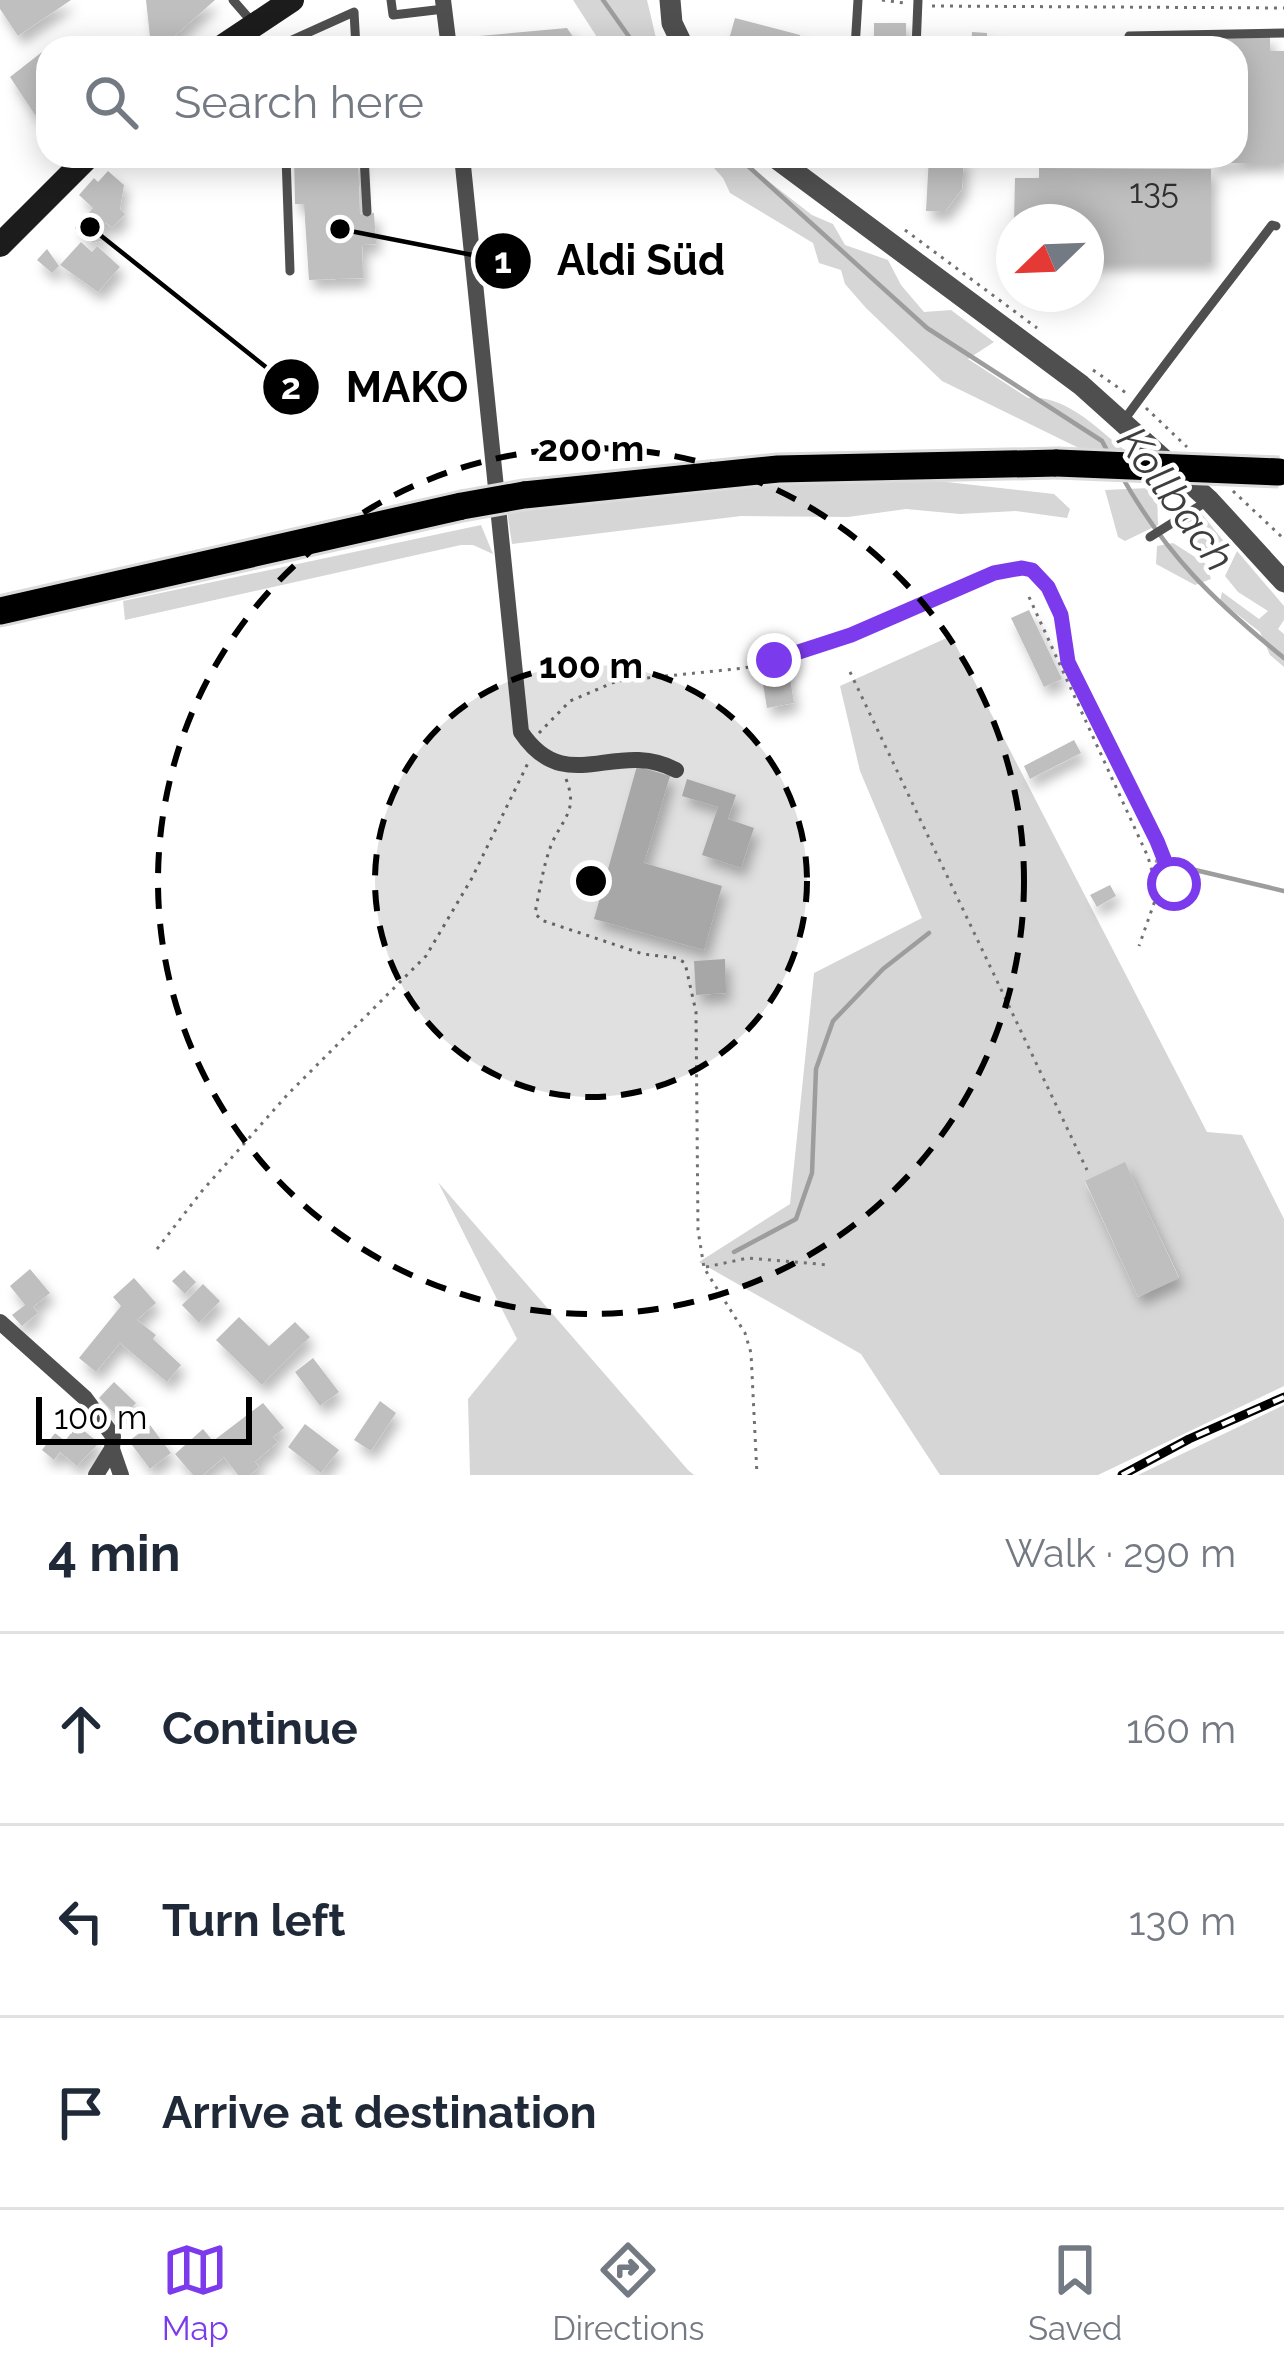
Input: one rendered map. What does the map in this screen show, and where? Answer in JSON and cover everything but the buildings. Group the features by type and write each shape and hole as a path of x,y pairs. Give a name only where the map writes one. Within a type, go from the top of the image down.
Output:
{"main road":[{"path":"238,36 273,12"},
{"path":"0,245 77,168"},
{"path":"0,611 524,495 778,469 1057,463 1281,472"}],"street":[{"path":"655,0 665,36"},
{"path":"670,0 678,36"},
{"path":"443,4 447,36"},
{"path":"463,168 520,732 533,751 561,766 635,759 662,762 676,770"},
{"path":"789,168 933,278 968,297"},
{"path":"805,168 916,248 961,285 968,297 1081,385 1209,500 1284,582"},
{"path":"0,1322 85,1398 113,1436 121,1475"},
{"path":"96,1475 112,1449"}],"lane":[{"path":"233,0 273,12"},
{"path":"856,36 858,0"},
{"path":"394,1 393,15 443,4"},
{"path":"917,36 918,3"},
{"path":"304,36 354,12 355,36"},
{"path":"1130,36 1284,33"},
{"path":"286,168 290,271"},
{"path":"365,168 367,212"},
{"path":"1122,423 1213,300 1272,225 1276,226"},
{"path":"1150,537 1209,500"}],"path":[{"path":"882,0 1284,8"},
{"path":"158,1249 202,1191 289,1094 426,956 472,878 536,736 570,701 617,681 745,668 851,635 994,573 1032,570 1048,587 1061,615 1068,662 1174,884"},
{"path":"1028,597 1148,857 1158,892 1139,946"},
{"path":"850,672 1087,1170"},
{"path":"561,766 572,795 572,814 553,843 535,913 584,935 685,963 696,1012 698,1230 704,1268 745,1333 752,1353 757,1475"},
{"path":"704,1268 748,1258 829,1265"}],"shaded area":[{"path":"573,0 647,0 656,36 596,36"},
{"path":"714,168 751,168 812,215 833,224 845,245 888,260 924,312 951,310 994,342 968,359 1028,398 1068,407 1126,451 1087,452 942,381 866,308 845,284 841,270 819,263 813,243 730,193"},
{"path":"785,481 947,482 1054,494 1070,509 1067,518 1016,511 960,514 906,509 848,517 741,516 512,544 507,512 618,495"},
{"path":"1105,490 1157,491 1158,525 1125,541 1118,537"},
{"path":"1201,513 1226,544 1208,555 1195,547 1181,527"},
{"path":"481,525 493,554 461,545 125,620 123,601"},
{"path":"1173,543 1206,564 1211,579 1195,585 1156,564 1157,546"},
{"path":"1237,551 1284,606 1278,629 1284,634 1284,667 1270,655 1260,632 1220,601 1222,592 1259,619 1268,611 1238,592 1225,576"},
{"path":"951,636 1207,1132 1242,1135 1284,1219 1284,1386 1098,1475 940,1475 861,1354 699,1262 790,1204 814,973 922,918 860,771 840,686","holes":["1125,1163 1179,1277 1138,1297 1085,1182"]},
{"path":"438,1182 694,1475 470,1475 468,1399 517,1339"},
{"path":"1284,1405 1284,1475 1138,1475"}],"waterway":[{"name":"Kollbach","path":"603,0 628,36"},
{"name":"Kollbach","path":"750,168 927,328 1102,441 1109,454"},
{"name":"Kollbach","path":"1121,475 1193,575 1284,658"},
{"path":"1157,861 1284,891"},
{"path":"734,1252 796,1219 812,1173 816,1069 833,1021 883,969 929,933"}],"railway":[{"path":"1122,1475 1284,1397"}],"place":[{"name":"MAKO","path":"90,227"},
{"name":"Aldi Süd","path":"340,229"}],"route":[{"path":"774,660 851,635 994,573 1032,570 1048,587 1061,615 1068,662 1174,884"}]}
